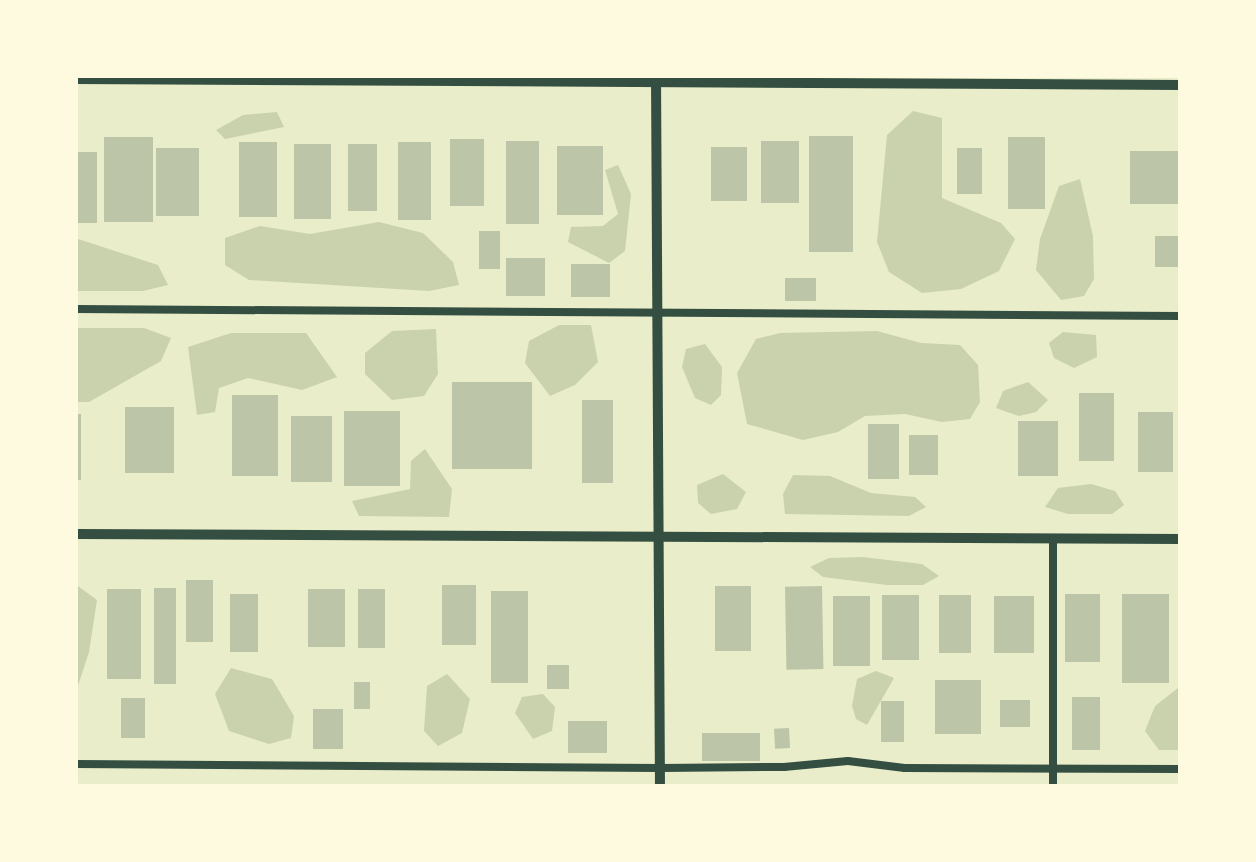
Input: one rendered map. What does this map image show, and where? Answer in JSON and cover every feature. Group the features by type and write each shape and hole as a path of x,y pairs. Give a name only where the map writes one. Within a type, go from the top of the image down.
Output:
{"street":[{"path":"75,79 1181,85"},
{"path":"656,80 660,787"},
{"path":"75,534 1181,539"}],"lane":[{"path":"75,309 1181,316"},
{"path":"1052,787 1053,538"},
{"path":"75,764 660,768 848,762 905,768 1181,769"}],"green space":[{"path":"913,111 942,118 942,198 1001,223 1015,239 999,271 961,289 922,293 889,272 877,242 887,135"},
{"path":"277,112 284,127 225,139 216,130 243,115"},
{"path":"618,165 631,194 625,251 609,263 568,242 571,227 603,226 618,214 605,170"},
{"path":"1080,179 1093,236 1094,279 1084,296 1061,300 1036,270 1040,239 1059,186"},
{"path":"379,222 423,233 453,262 459,285 429,291 249,280 225,265 225,238 260,226 310,234"},
{"path":"75,238 158,265 168,285 143,291 75,291"},
{"path":"559,325 591,325 598,362 575,385 550,396 525,363 529,341"},
{"path":"75,328 144,328 171,338 161,361 89,402 75,402"},
{"path":"436,329 438,374 424,396 392,400 365,374 365,353 392,331"},
{"path":"877,331 921,343 960,345 978,365 980,402 970,419 942,422 905,414 865,416 838,432 803,440 747,424 737,373 756,339 780,333"},
{"path":"1063,332 1096,335 1097,357 1074,368 1054,358 1049,343"},
{"path":"231,333 306,333 337,377 302,390 248,378 219,388 215,412 197,415 188,347"},
{"path":"705,344 722,367 721,395 711,405 695,398 682,367 686,349"},
{"path":"1028,382 1048,400 1036,412 1019,416 996,408 1003,391"},
{"path":"425,449 452,489 449,517 359,516 352,501 410,489 411,461"},
{"path":"723,474 746,492 737,509 711,514 698,503 697,485"},
{"path":"793,475 830,476 871,493 915,497 926,507 909,516 785,514 783,494"},
{"path":"1091,484 1115,491 1124,505 1112,514 1068,514 1045,507 1058,488"},
{"path":"862,557 922,564 939,576 923,585 887,585 823,577 810,567 829,558"},
{"path":"75,584 97,600 89,652 75,695"},
{"path":"231,668 272,679 294,716 291,738 269,744 229,731 215,694"},
{"path":"876,671 894,678 867,725 856,719 852,706 857,679"},
{"path":"447,674 470,699 462,733 438,746 424,731 427,686"},
{"path":"1178,688 1181,750 1159,750 1145,731 1155,706"},
{"path":"543,694 555,707 552,731 533,739 515,713 522,697"}],"building":[{"path":"809,136 853,136 853,252 809,252"},
{"path":"104,137 153,137 153,222 104,222"},
{"path":"1008,137 1045,137 1045,209 1008,209"},
{"path":"450,139 484,139 484,206 450,206"},
{"path":"506,141 539,141 539,224 506,224"},
{"path":"761,141 799,141 799,203 761,203"},
{"path":"239,142 277,142 277,217 239,217"},
{"path":"398,142 431,142 431,220 398,220"},
{"path":"294,144 331,144 331,219 294,219"},
{"path":"348,144 377,144 377,211 348,211"},
{"path":"557,146 603,146 603,215 557,215"},
{"path":"711,147 747,147 747,201 711,201"},
{"path":"156,148 199,148 199,216 156,216"},
{"path":"957,148 982,148 982,194 957,194"},
{"path":"1130,151 1181,151 1181,204 1130,204"},
{"path":"75,152 97,152 97,223 75,223"},
{"path":"479,231 500,231 500,269 479,269"},
{"path":"1155,236 1181,236 1181,267 1155,267"},
{"path":"506,258 545,258 545,296 506,296"},
{"path":"571,264 610,264 610,297 571,297"},
{"path":"785,278 816,278 816,301 785,301"},
{"path":"452,382 532,382 532,469 452,469"},
{"path":"1079,393 1114,393 1114,461 1079,461"},
{"path":"232,395 278,395 278,476 232,476"},
{"path":"582,400 613,400 613,483 582,483"},
{"path":"125,407 174,407 174,473 125,473"},
{"path":"344,411 400,411 400,486 344,486"},
{"path":"1138,412 1173,412 1173,472 1138,472"},
{"path":"75,414 81,414 81,480 75,480"},
{"path":"291,416 332,416 332,482 291,482"},
{"path":"1018,421 1058,421 1058,476 1018,476"},
{"path":"868,424 899,424 899,479 868,479"},
{"path":"909,435 938,435 938,475 909,475"},
{"path":"186,580 213,580 213,642 186,642"},
{"path":"442,585 476,585 476,645 442,645"},
{"path":"715,586 751,586 751,651 715,651"},
{"path":"822,586 823,669 786,670 785,587"},
{"path":"154,588 176,588 176,684 154,684"},
{"path":"107,589 141,589 141,679 107,679"},
{"path":"308,589 345,589 345,647 308,647"},
{"path":"358,589 385,589 385,648 358,648"},
{"path":"491,591 528,591 528,683 491,683"},
{"path":"230,594 258,594 258,652 230,652"},
{"path":"1065,594 1100,594 1100,662 1065,662"},
{"path":"1122,594 1169,594 1169,683 1122,683"},
{"path":"882,595 919,595 919,660 882,660"},
{"path":"939,595 971,595 971,653 939,653"},
{"path":"833,596 870,596 870,666 833,666"},
{"path":"994,596 1034,596 1034,653 994,653"},
{"path":"547,665 569,665 569,689 547,689"},
{"path":"935,680 981,680 981,734 935,734"},
{"path":"354,682 370,682 370,709 354,709"},
{"path":"1072,697 1100,697 1100,750 1072,750"},
{"path":"121,698 145,698 145,738 121,738"},
{"path":"1000,700 1030,700 1030,727 1000,727"},
{"path":"881,701 904,701 904,742 881,742"},
{"path":"313,709 343,709 343,749 313,749"},
{"path":"568,721 607,721 607,753 568,753"},
{"path":"789,728 790,748 775,749 774,729"},
{"path":"702,733 760,733 760,761 702,761"}]}
